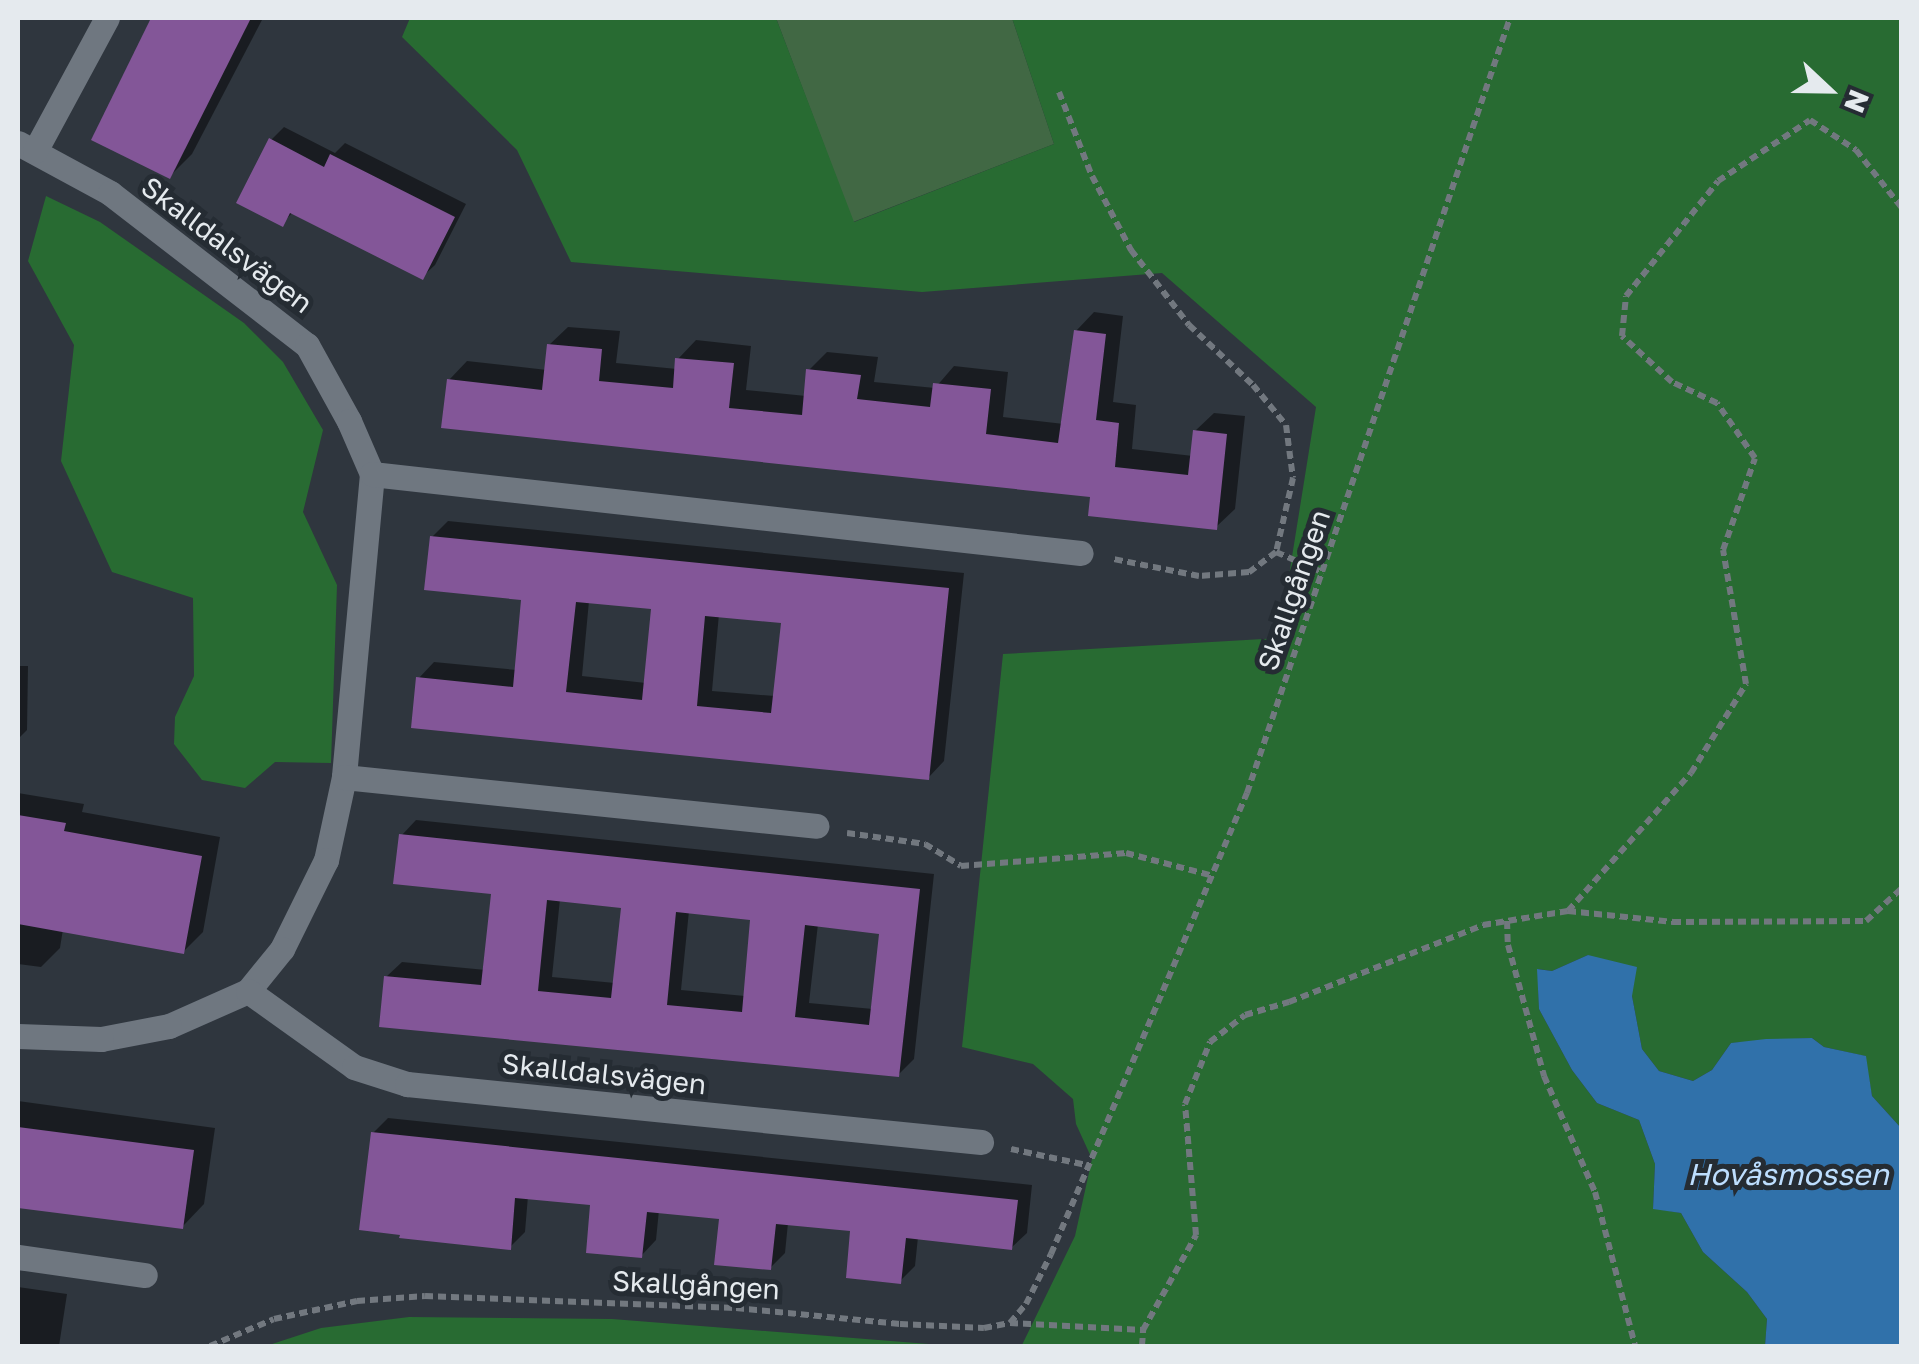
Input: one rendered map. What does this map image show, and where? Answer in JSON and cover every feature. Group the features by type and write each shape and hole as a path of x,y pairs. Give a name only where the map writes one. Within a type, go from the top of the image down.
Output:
{"street":[{"name":"Skalldalsvägen","path":"18,1036 102,1040 169,1026 248,991 282,949 326,860 344,777 372,474 349,421 307,345 110,193 26,147 107,18"},
{"path":"372,474 1081,553"},
{"path":"344,777 816,826"},
{"name":"Skalldalsvägen","path":"248,991 354,1067 406,1084 981,1142"},
{"path":"18,1257 145,1276"}],"path":[{"name":"Skallgången","path":"210,1346 274,1319 357,1300 424,1296 736,1308 967,1327 1010,1323 1034,1287 1138,1055 1210,874 1248,793 1510,18"},
{"path":"1059,92 1092,176 1132,250 1189,326 1253,385 1286,426 1293,478 1276,552 1249,572 1199,576 1081,553"},
{"path":"1568,911 1690,773 1746,684 1723,550 1756,458 1717,404 1672,382 1622,336 1626,296 1718,181 1810,120 1856,150 1902,208"},
{"path":"1276,552 1324,573"},
{"path":"816,826 882,841 925,844 961,866 1126,853 1210,874"},
{"path":"1142,1346 1143,1330 1196,1235 1185,1104 1210,1042 1245,1015 1289,1002 1483,925 1568,911 1673,922 1866,921 1902,888"},
{"path":"1506,921 1508,945 1544,1076 1594,1192 1635,1346"},
{"path":"981,1142 1086,1165"},
{"path":"1010,1323 1143,1330"}],"green space":[{"path":"410,18 776,18 854,222 1054,144 1012,18 1901,18 1901,1128 1872,1096 1865,1056 1824,1047 1812,1038 1731,1043 1712,1070 1693,1081 1659,1071 1642,1049 1632,996 1588,955 1552,971 1538,969 1539,1009 1572,1070 1597,1103 1639,1120 1655,1164 1653,1208 1681,1213 1703,1252 1747,1292 1767,1319 1765,1346 954,1346 1022,1345 1075,1236 1092,1159 1076,1124 1073,1099 1033,1064 962,1047 1003,654 1279,638 1316,407 1162,273 922,292 571,262 517,150 402,37"},
{"path":"776,18 1012,18 1054,144 853,222"},
{"path":"46,196 100,222 244,323 283,362 323,430 303,512 337,585 331,763 275,762 245,788 202,780 174,744 175,717 194,676 193,598 112,572 61,461 74,345 28,261"},
{"path":"409,1317 612,1319 954,1346 266,1346 321,1328"}],"water":[{"name":"Hovåsmossen","path":"1588,955 1637,967 1632,996 1642,1049 1659,1071 1693,1081 1712,1070 1731,1043 1766,1039 1812,1038 1824,1047 1866,1056 1872,1096 1901,1128 1901,1346 1765,1346 1767,1319 1747,1292 1703,1252 1681,1213 1653,1209 1655,1164 1639,1120 1597,1103 1572,1070 1539,1009 1537,969 1552,971"}],"building":[{"path":"151,18 251,18 170,179 91,140"},
{"path":"269,138 324,167 330,154 455,217 423,280 290,213 283,227 236,203"},
{"path":"1074,330 1106,334 1096,420 1119,423 1115,467 1188,475 1193,430 1227,434 1217,530 1088,516 1090,497 441,428 447,379 542,390 547,344 602,349 599,381 673,388 675,358 734,363 729,408 802,415 806,369 861,375 857,399 930,407 933,383 991,389 986,434 1058,443"},
{"path":"430,536 949,588 929,780 411,728 416,677 513,687 521,600 424,590","holes":["576,602 651,609 642,700 566,692","705,616 781,623 771,713 697,706"]},
{"path":"18,815 66,823 64,831 202,856 184,954 18,924"},
{"path":"399,834 920,889 899,1077 379,1027 384,976 481,985 491,894 393,884","holes":["547,900 621,908 611,998 538,991","676,912 750,920 742,1012 667,1005","805,925 879,934 869,1025 795,1017"]},
{"path":"18,1127 194,1150 183,1229 18,1208"},
{"path":"371,1132 1018,1200 1012,1250 906,1238 901,1284 846,1278 850,1231 776,1224 771,1270 714,1265 719,1219 647,1212 642,1258 586,1253 590,1205 515,1198 511,1250 399,1238 400,1235 359,1230"}]}
